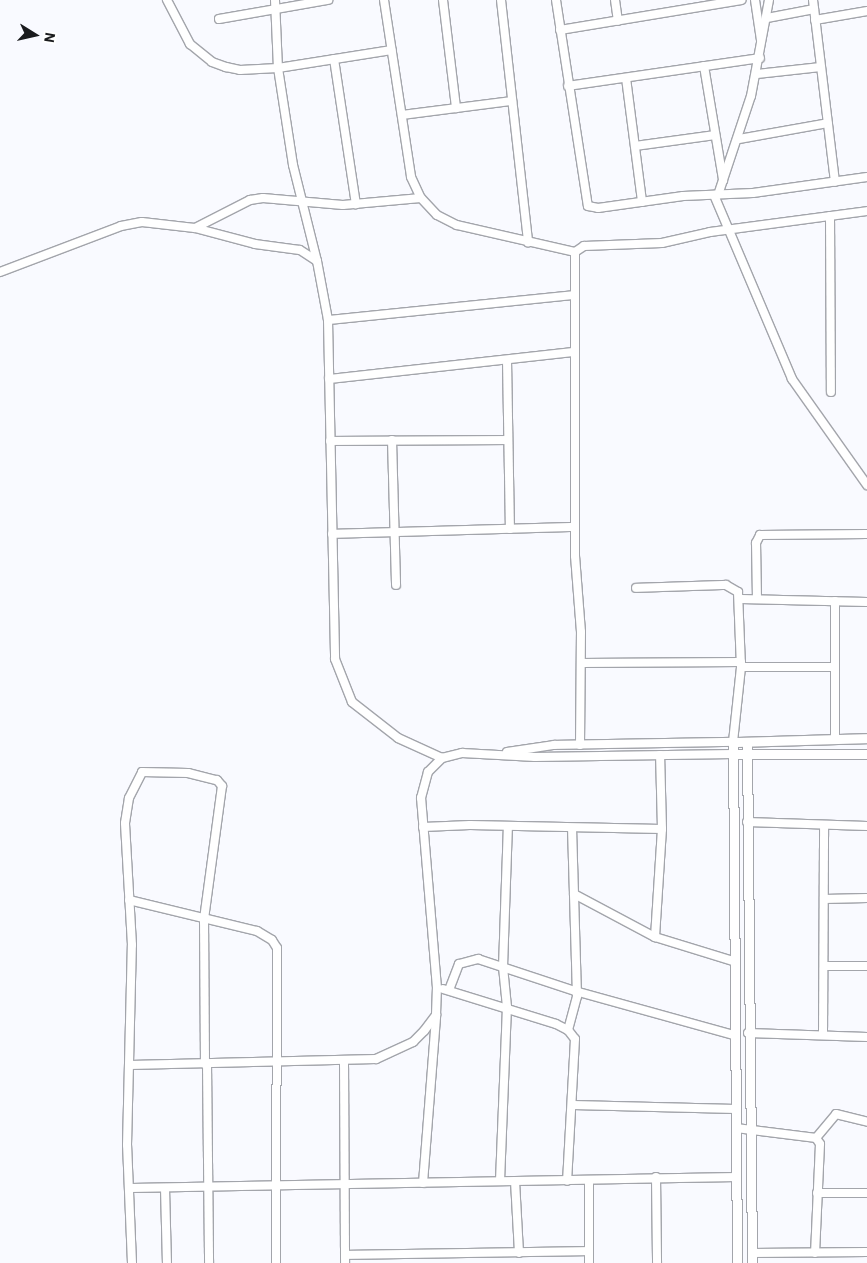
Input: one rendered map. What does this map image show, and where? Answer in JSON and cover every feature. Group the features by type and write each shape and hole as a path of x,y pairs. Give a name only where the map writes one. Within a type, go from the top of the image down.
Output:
{"street":[{"path":"167,0 190,44 212,62 240,70 278,68 392,50"},
{"path":"275,0 278,68 300,200 317,261 328,320 334,650 348,695 358,707 392,734 442,758"},
{"path":"219,19 328,0"},
{"path":"384,0 412,177 421,198 447,221 575,252 584,246 662,243 700,233 728,231 867,211"},
{"path":"443,0 456,108"},
{"path":"501,0 528,242"},
{"path":"556,0 584,202 592,209 867,177"},
{"path":"615,0 618,20"},
{"path":"560,30 696,4 742,0"},
{"path":"755,0 762,48"},
{"path":"769,0 757,74 739,139 723,182 716,195 728,231 792,379 867,485"},
{"path":"813,0 835,182"},
{"path":"766,18 814,9"},
{"path":"815,20 867,11"},
{"path":"568,86 760,58"},
{"path":"334,59 356,204"},
{"path":"704,66 723,182"},
{"path":"757,74 821,66"},
{"path":"626,78 642,202"},
{"path":"402,115 512,101"},
{"path":"739,139 828,123"},
{"path":"635,146 715,135"},
{"path":"195,228 250,200 276,197 356,204 421,198"},
{"path":"830,216 830,392"},
{"path":"0,272 132,224 153,222 195,228 254,244 300,250 317,261"},
{"path":"575,252 575,527 581,663 580,745"},
{"path":"328,320 574,295"},
{"path":"329,379 574,352"},
{"path":"507,360 510,529"},
{"path":"392,440 396,585"},
{"path":"330,441 508,440"},
{"path":"332,534 575,527"},
{"path":"757,599 756,544 760,535 867,534"},
{"path":"636,588 726,585 738,592 741,599 741,665 733,742 733,961 737,1263"},
{"path":"741,599 867,602"},
{"path":"835,601 835,738"},
{"path":"581,663 835,667"},
{"path":"502,753 541,746 867,738"},
{"path":"747,742 748,1033 752,1263"},
{"path":"423,1183 436,1015 436,988 423,827 422,784 428,772 442,758 462,753 502,753 535,757 867,754"},
{"path":"655,936 662,829 660,755"},
{"path":"132,1263 131,1188 127,1145 130,1065 130,900 126,814 129,798 142,772 182,772 217,780 222,786 204,920 209,1263"},
{"path":"747,822 867,826"},
{"path":"823,1034 824,825"},
{"path":"423,827 508,826 662,829"},
{"path":"500,1181 508,1007 503,967 508,826"},
{"path":"568,1030 577,996 575,992 572,828"},
{"path":"574,894 655,936 733,961"},
{"path":"824,899 867,898"},
{"path":"130,900 266,934 277,948 276,1263"},
{"path":"449,990 457,968 466,960 478,959 575,992 734,1035"},
{"path":"824,966 867,966"},
{"path":"436,988 508,1007 568,1030 575,1039 568,1181"},
{"path":"130,1065 277,1063 376,1059 395,1052 413,1042 436,1015"},
{"path":"748,1033 823,1034 867,1037"},
{"path":"344,1061 345,1259 414,1259 482,1253 589,1251"},
{"path":"573,1105 736,1109"},
{"path":"816,1138 836,1114 867,1122"},
{"path":"736,1128 750,1128 816,1138 820,1144 815,1253"},
{"path":"131,1188 276,1187 568,1181 656,1177 737,1177"},
{"path":"656,1177 658,1263"},
{"path":"589,1180 589,1263"},
{"path":"515,1181 519,1253"},
{"path":"166,1188 167,1263"},
{"path":"817,1193 867,1193"},
{"path":"752,1253 867,1252"},
{"path":"482,1253 482,1263"},
{"path":"551,1253 551,1263"}]}
